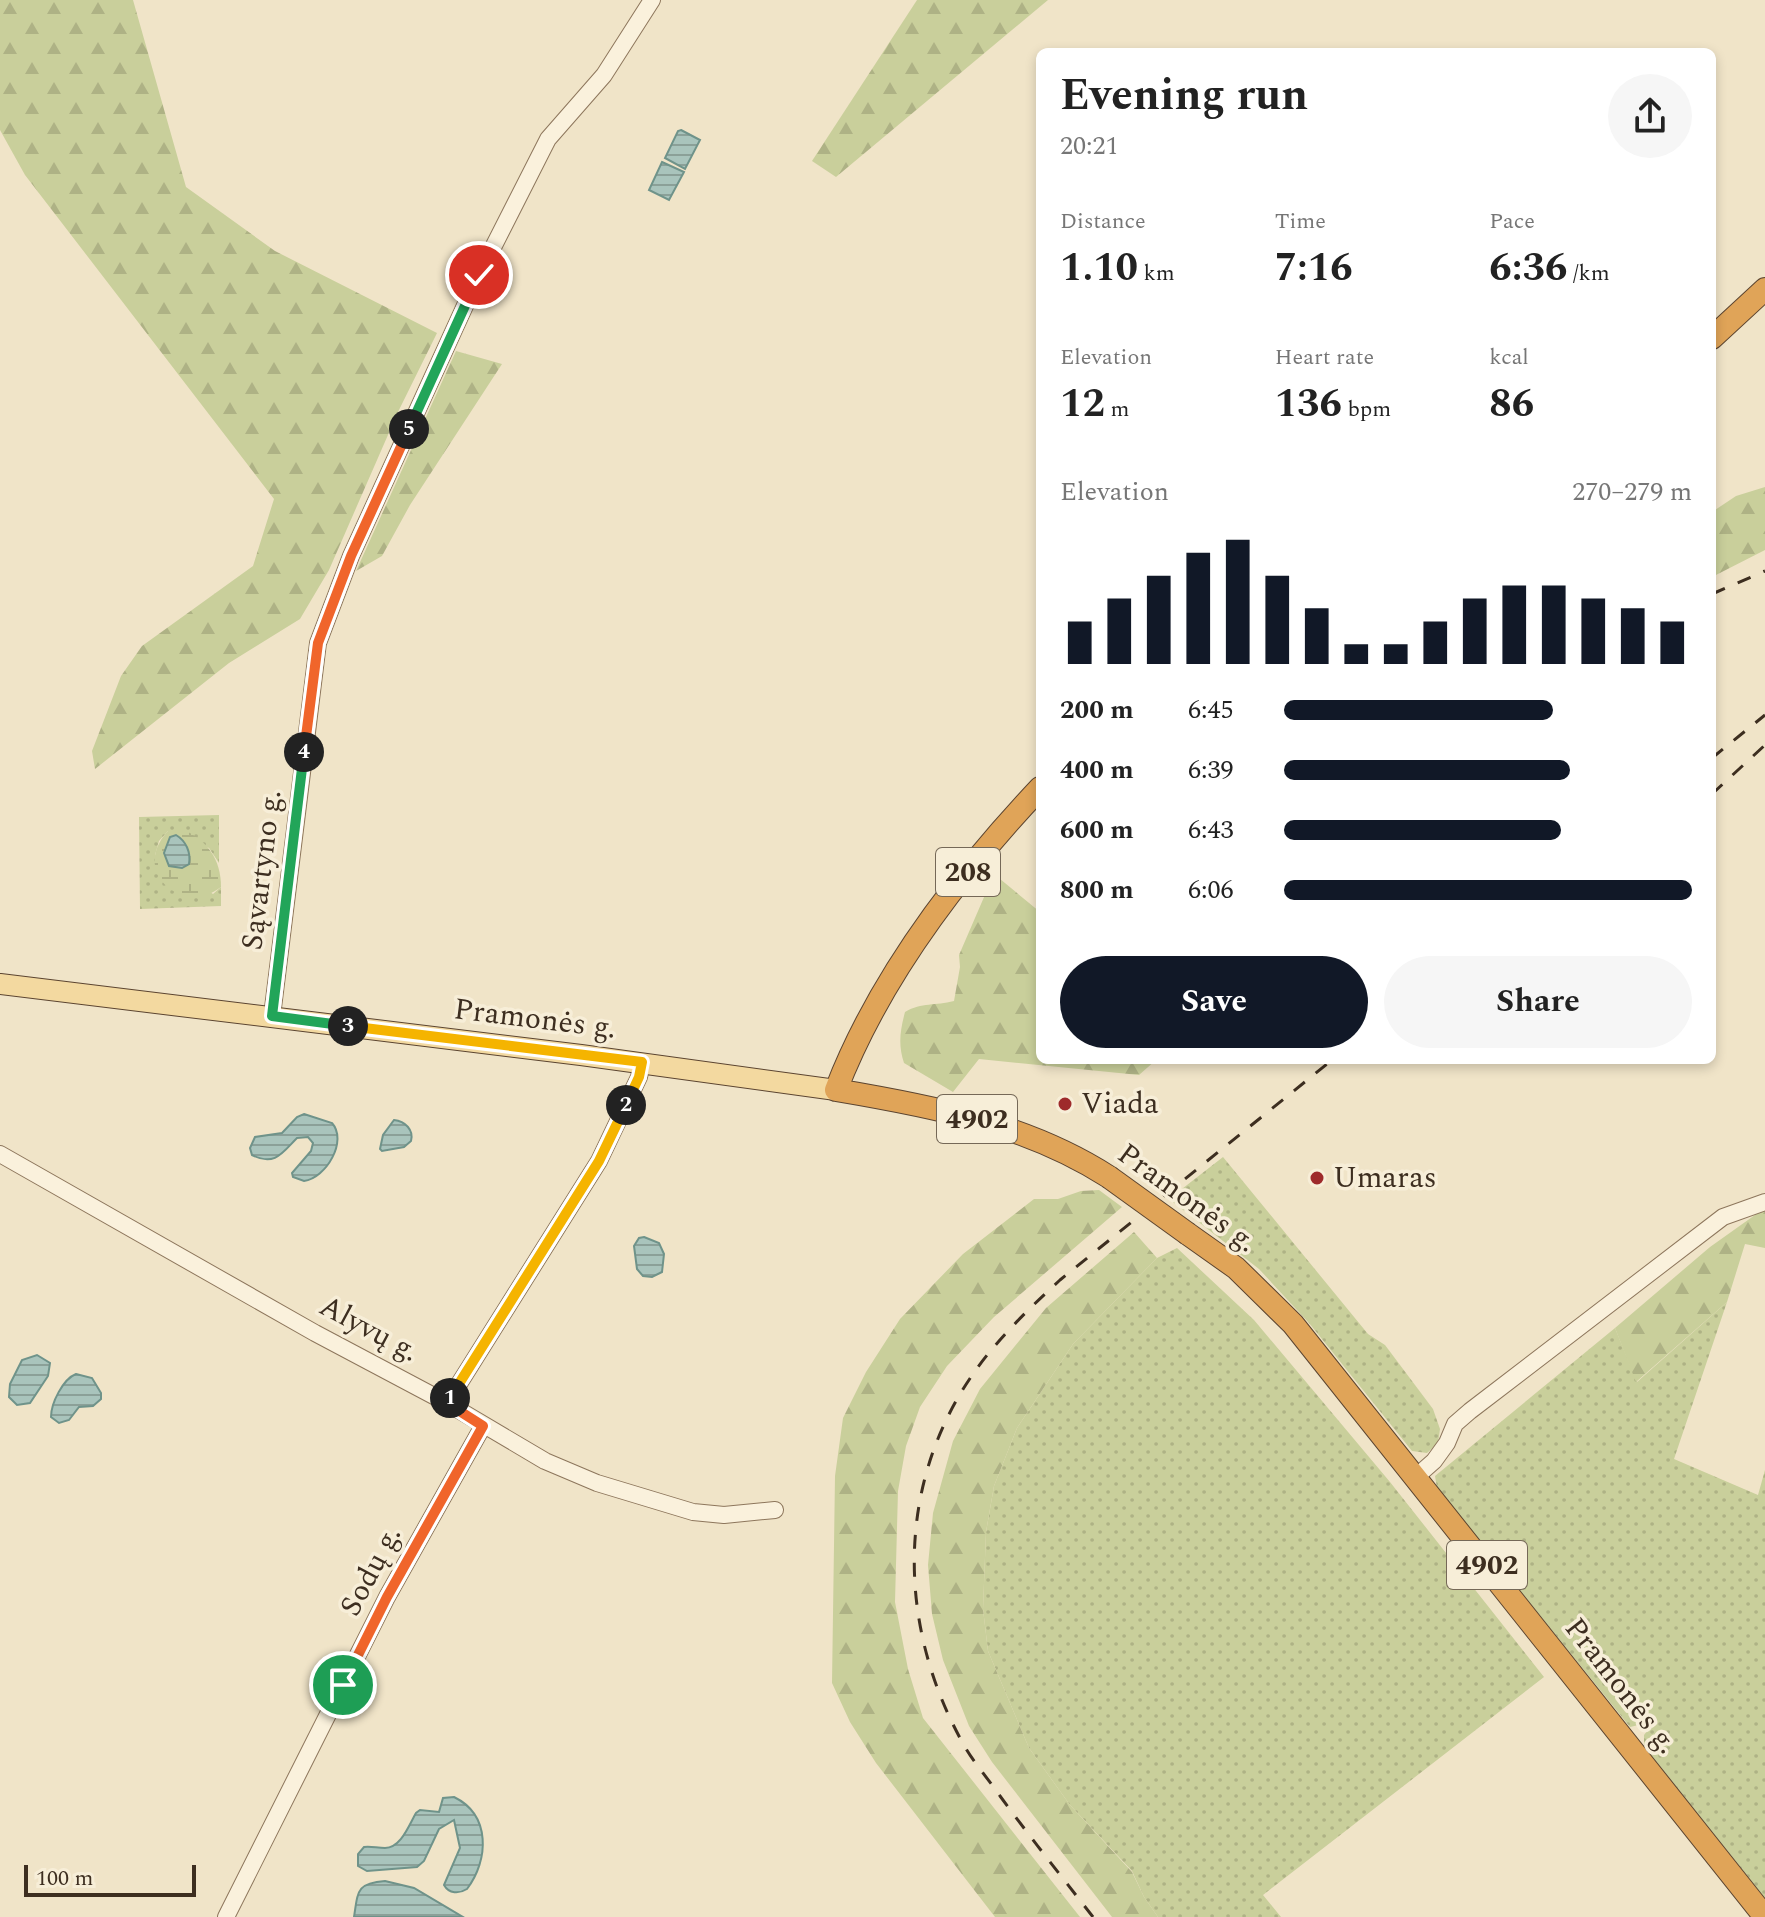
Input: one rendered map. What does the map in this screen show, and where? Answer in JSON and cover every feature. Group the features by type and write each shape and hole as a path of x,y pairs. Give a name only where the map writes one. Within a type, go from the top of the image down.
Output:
{"highway":[{"path":"1716,334 1765,289"},
{"name":"208","path":"836,1090 856,1041 909,953 969,870 1036,793"},
{"name":"Pramonės g.","path":"836,1090 928,1106 1008,1128 1049,1144 1109,1177 1236,1268 1293,1324 1417,1476 1765,1917"}],"main road":[{"name":"Pramonės g.","path":"0,984 642,1062 836,1090"}],"street":[{"name":"Sąvartyno g.","path":"272,1016 318,643 351,556 479,275 548,139 604,75 652,0"},
{"path":"447,1403 599,1161 639,1077 642,1062"},
{"name":"Alyvų g.","path":"0,1154 315,1333 447,1403 545,1461 597,1483 693,1512 724,1515 775,1510"},
{"path":"1417,1476 1434,1461 1447,1443 1455,1424 1470,1411 1723,1217 1765,1202"},
{"name":"Sodų g.","path":"226,1917 387,1597 483,1426"}],"green space":[{"path":"0,0 133,0 186,187 275,251 437,333 398,412 329,570 300,619 229,663 95,769 92,751 121,676 142,646 253,566 274,499 25,175 0,130"},
{"path":"917,0 1048,0 836,177 812,161"},
{"path":"456,351 502,364 410,505 382,556 356,571"},
{"path":"1765,487 1765,550 1716,575 1716,509 1736,496"},
{"path":"219,815 219,863 209,848 168,831 159,841 155,855 213,894 221,887 221,906 140,909 139,817"},
{"path":"182,829 199,839 215,859 221,887 206,895 178,893 166,886 158,875 155,862 158,847 168,831"},
{"path":"994,874 1036,909 1036,1064 1151,1064 1139,1075 979,1059 953,1092 904,1063 900,1038 905,1012 923,1005 954,1001 959,955"},
{"path":"1223,1157 1368,1334 1385,1345 1433,1409 1440,1429 1438,1443 1427,1453 1412,1451 1309,1323 1259,1269 1169,1199"},
{"path":"1099,1190 1122,1207 994,1317 947,1366 920,1407 906,1446 898,1491 895,1602 908,1669 923,1718 1080,1917 995,1917 876,1763 850,1722 832,1683 835,1476 843,1418 866,1372 900,1319 963,1254 1034,1199 1058,1199 1081,1191"},
{"path":"1762,1210 1765,1211 1765,1248 1745,1244 1727,1302 1636,1382 1615,1328 1710,1247"},
{"path":"1134,1232 1157,1258 1073,1344 1017,1428 994,1486 986,1532 983,1609 988,1651 1029,1748 1070,1805 1132,1872 1158,1917 1112,1917 992,1762 969,1726 943,1660 932,1614 928,1565 933,1513 953,1441 980,1389 1046,1308"},
{"path":"1177,1248 1254,1320 1390,1482 1544,1677 1263,1895 1281,1917 1158,1917 1132,1871 1070,1805 1029,1748 988,1651 983,1609 986,1532 994,1486 1017,1428 1073,1344 1157,1258"},
{"path":"1727,1302 1674,1459 1758,1495 1765,1470 1765,1898 1644,1746 1644,1735 1656,1720 1651,1714 1643,1724 1630,1727 1437,1488 1435,1476 1615,1328 1637,1382"}],"water":[{"path":"681,130 700,140 685,169 665,158"},
{"path":"662,162 684,172 669,200 649,190"},
{"path":"176,835 185,844 189,855 189,864 182,868 169,866 164,853 170,837"},
{"path":"304,1114 332,1123 337,1139 327,1166 304,1181 293,1177 292,1173 311,1151 313,1143 308,1137 297,1138 273,1159 252,1155 250,1148 255,1137 282,1133"},
{"path":"394,1120 408,1127 411,1141 404,1147 382,1151 383,1135"},
{"path":"639,1238 659,1243 664,1254 662,1272 652,1277 643,1276 637,1269 634,1246"},
{"path":"37,1355 50,1363 48,1376 30,1403 17,1405 9,1397 10,1384 22,1360"},
{"path":"76,1374 92,1378 101,1399 93,1406 79,1407 69,1420 59,1423 51,1417 53,1405 62,1386"},
{"path":"454,1797 475,1815 483,1839 479,1865 467,1889 454,1892 444,1885 460,1848 454,1820 439,1829 424,1861 417,1867 367,1871 358,1866 358,1854 364,1847 391,1847 404,1835 416,1813 420,1810 439,1812 443,1798"},
{"path":"385,1881 414,1888 463,1917 354,1917 360,1890 368,1884"}],"railway":[{"path":"1716,592 1765,571"},
{"path":"1716,755 1765,715"},
{"path":"1716,790 1765,745"},
{"path":"1093,1917 973,1760 942,1699 925,1649 916,1598 915,1546 921,1496 935,1446 957,1399 988,1354 1014,1325 1060,1280 1327,1064"}],"place":[{"name":"Viada","path":"1065,1104"},
{"name":"Umaras","path":"1317,1178"}],"route":[{"path":"343,1685 387,1597 483,1426 447,1403 599,1161 639,1077 642,1062 272,1016 318,643 351,556 479,275"}]}
